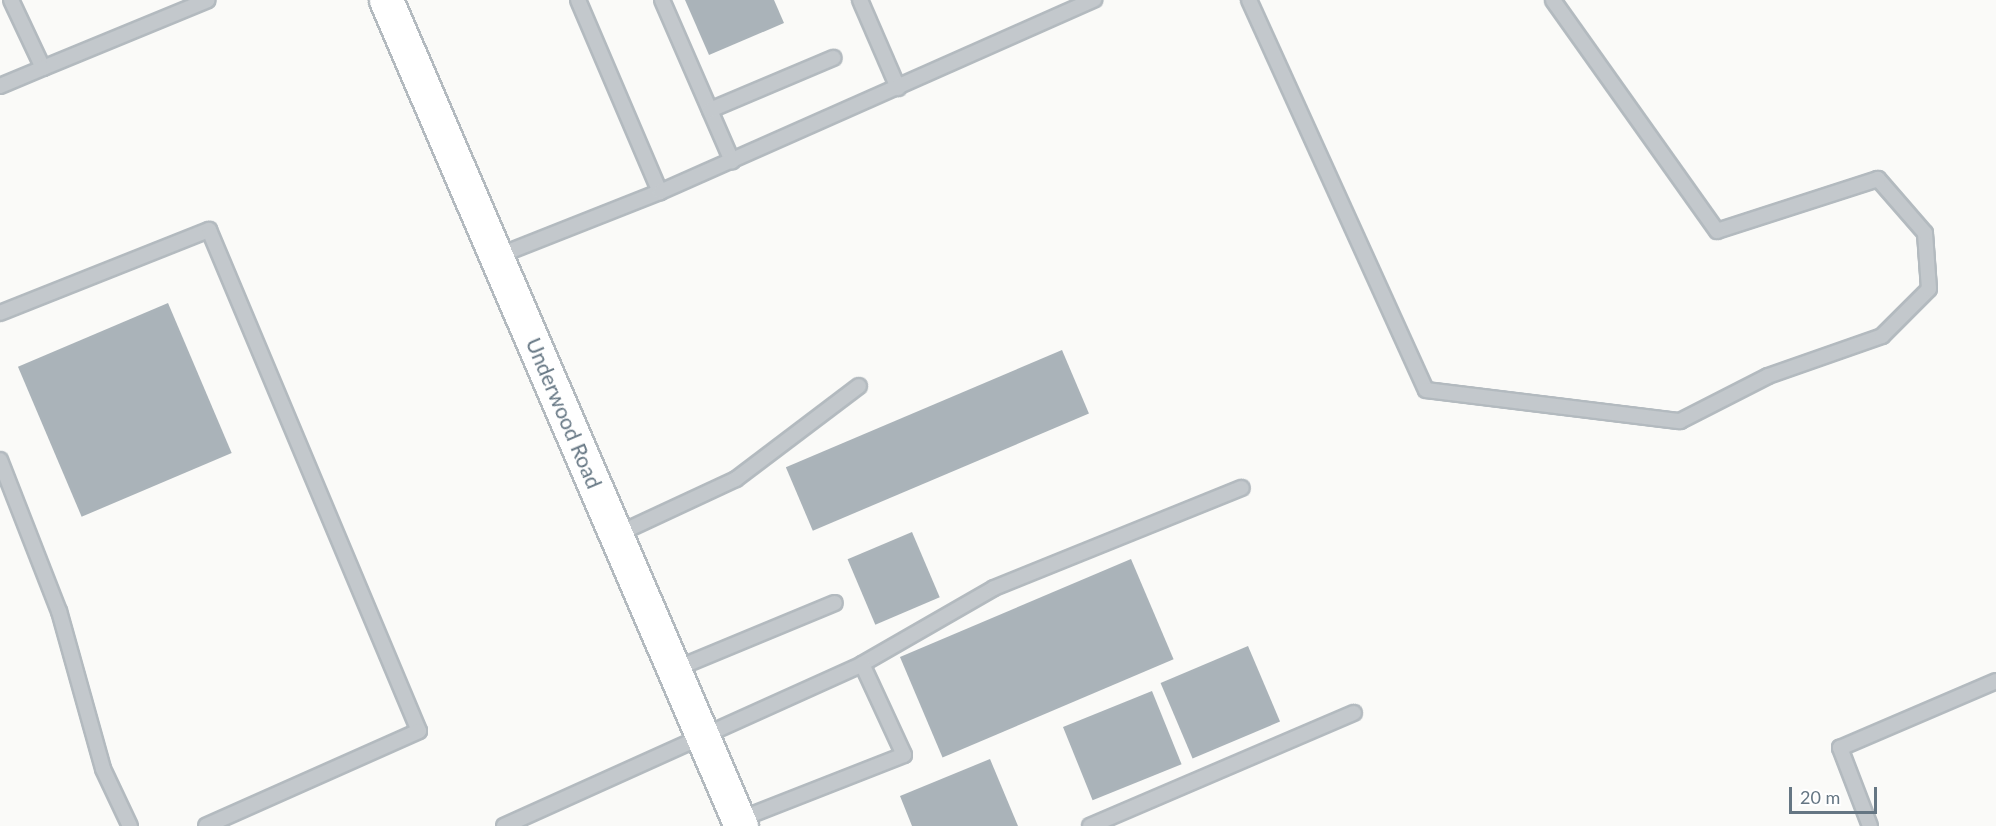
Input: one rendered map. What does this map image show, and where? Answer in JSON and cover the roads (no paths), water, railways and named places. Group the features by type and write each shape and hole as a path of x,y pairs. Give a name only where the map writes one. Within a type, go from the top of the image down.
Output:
{"main road":[{"name":"Underwood Road","path":"386,0 740,823"}],"lane":[{"path":"11,0 43,68"},
{"path":"0,86 208,0"},
{"path":"578,0 660,192"},
{"path":"662,0 732,161"},
{"path":"860,0 898,88"},
{"path":"498,256 660,192 1094,0"},
{"path":"1248,0 1426,390 1680,421 1768,376 1882,336 1929,289 1925,233 1878,179 1717,231 1553,0"},
{"path":"710,110 833,58"},
{"path":"0,313 209,230 418,731 206,826"},
{"path":"616,535 736,479 859,386"},
{"path":"0,460 59,611 103,769 130,826"},
{"path":"504,826 862,664 994,588 1242,488"},
{"path":"673,670 835,603"},
{"path":"740,823 904,755 862,664"},
{"path":"1870,826 1840,748 1996,681"},
{"path":"1090,826 1354,713"}]}
